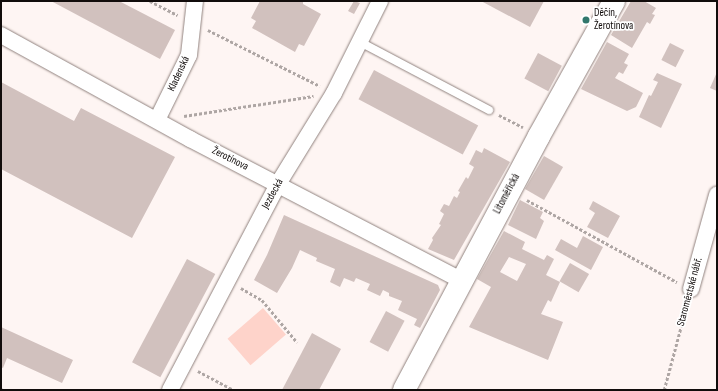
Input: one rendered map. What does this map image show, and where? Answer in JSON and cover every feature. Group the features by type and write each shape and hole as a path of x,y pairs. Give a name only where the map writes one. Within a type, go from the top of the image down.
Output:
{"main road":[{"name":"Litoměřická","path":"404,390 461,280 614,1"}],"street":[{"name":"Kladenská","path":"157,120 189,55 195,1"},
{"name":"Jezdecká","path":"170,390 278,184 334,93 380,1"},
{"name":"Žerotínova","path":"1,35 157,120 461,280"},
{"name":"Staroměstské nábř.","path":"691,289 717,194"}],"lane":[{"path":"360,42 489,110"}],"path":[{"path":"150,1 334,93"},
{"path":"157,120 334,93"},
{"path":"489,110 539,136"},
{"path":"510,190 691,289"},
{"path":"227,280 262,300 297,342"},
{"name":"Staroměstské nábř.","path":"664,390 691,289"},
{"path":"184,363 233,390"}],"shaded area":[{"path":"263,308 286,334 250,365 228,339"}],"building":[{"path":"51,1 119,1 175,30 160,59"},
{"path":"260,1 303,1 303,4 321,14 304,46 299,44 295,52 252,28 256,21 251,18"},
{"path":"354,1 360,3 354,14 348,11"},
{"path":"481,1 544,1 530,27"},
{"path":"631,1 644,1 656,8 652,14 655,15 650,24 647,22 632,48 611,35"},
{"path":"607,42 629,54 624,63 628,65 623,74 619,72 615,78 643,93 636,107 627,111 581,89"},
{"path":"670,43 684,50 676,67 661,60"},
{"path":"538,53 562,66 548,91 524,79"},
{"path":"374,70 478,125 463,155 359,99"},
{"path":"717,72 717,91 710,88"},
{"path":"657,73 682,84 661,128 639,117 649,95 651,96 658,82 653,80"},
{"path":"1,82 74,121 81,108 175,157 132,238 1,169"},
{"path":"484,148 510,162 454,260 428,249 433,240 432,238 441,225 439,224 444,214 440,211 444,204 449,206 454,196 457,198 460,192 458,191 466,177 468,179 474,167 469,164 476,150 482,153"},
{"path":"544,156 563,167 544,200 525,189"},
{"path":"520,200 543,212 540,218 544,221 536,239 508,225"},
{"path":"593,201 620,216 608,238 587,227 595,213 589,209"},
{"path":"284,215 438,285 440,290 420,328 414,325 417,319 398,310 402,301 389,296 389,293 383,290 380,296 367,290 370,284 356,278 354,282 344,278 340,287 330,282 335,269 316,261 317,258 300,250 292,268 277,293 254,280 267,255"},
{"path":"504,231 525,242 522,249 544,260 547,255 554,259 546,275 560,282 551,302 548,300 541,314 563,322 548,360 469,327 491,287 477,279","holes":["509,257 526,264 517,281 500,272"]},
{"path":"583,236 603,247 591,270 555,250 561,239 577,248"},
{"path":"187,259 215,274 160,377 132,362"},
{"path":"570,263 589,274 579,292 560,281"},
{"path":"386,311 405,321 388,352 370,342"},
{"path":"1,327 73,360 62,383 7,358 3,368 1,367"},
{"path":"312,333 341,349 319,390 282,390"}],"place":[{"name":"Děčín, Žerotínova","path":"586,20"}]}
